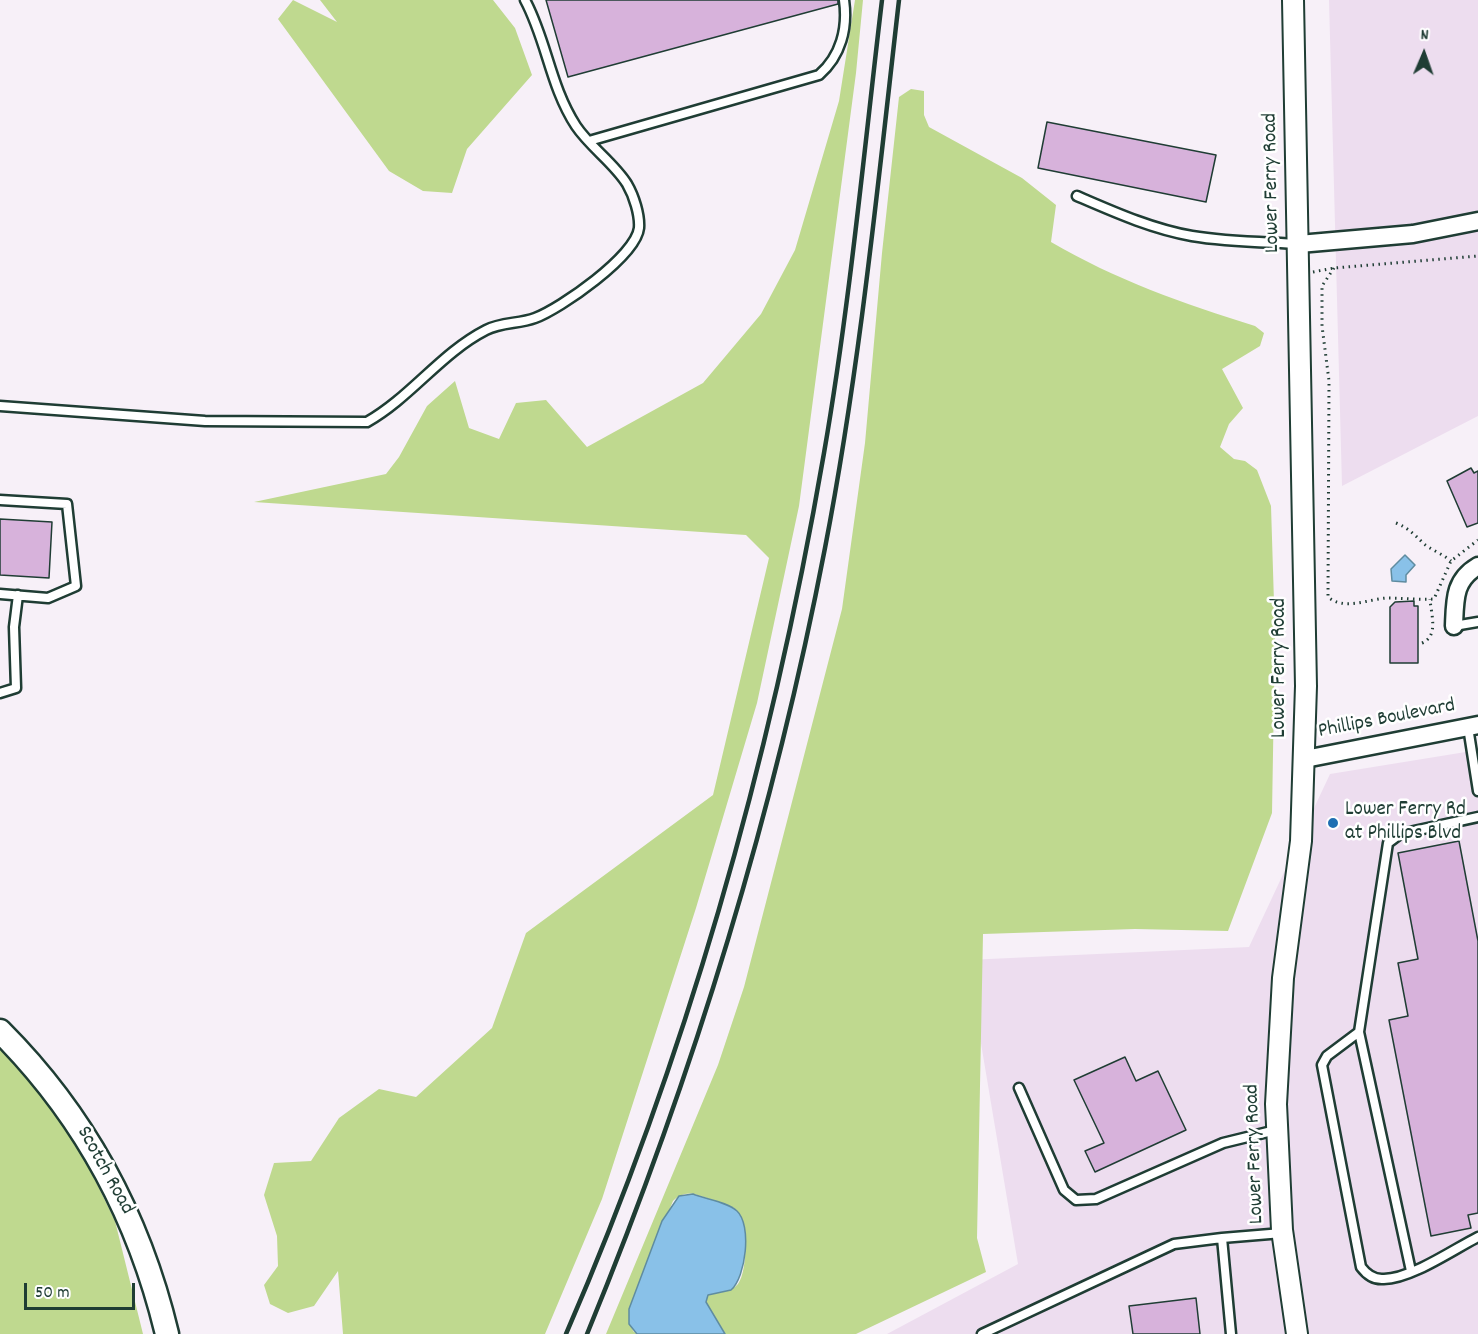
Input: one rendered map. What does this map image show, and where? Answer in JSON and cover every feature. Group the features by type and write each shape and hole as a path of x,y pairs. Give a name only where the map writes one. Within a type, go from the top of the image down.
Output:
{"main road":[{"name":"Scotch Road","path":"0,1031 47,1081 104,1165 142,1247 167,1334"}],"street":[{"name":"Lower Ferry Road","path":"1293,0 1300,275 1305,759 1301,841 1278,1041 1276,1130 1282,1233 1297,1334"},
{"path":"1299,244 1413,234 1478,221"},
{"path":"1454,626 1455,598 1464,574 1478,566"},
{"name":"Phillips Boulevard","path":"1305,759 1473,726"}],"lane":[{"path":"0,406 205,421 367,422 401,400 454,352 487,329 532,319 561,307 590,285 634,241 639,230 638,211 627,184 578,128 557,93 536,20 525,0"},
{"path":"589,141 819,75 840,48 846,10 844,0"},
{"path":"1077,196 1128,218 1189,236 1228,241 1299,244"},
{"path":"0,500 67,504 76,586 48,598 0,594"},
{"path":"0,693 16,688 14,627 18,596"},
{"path":"1454,626 1478,622"},
{"path":"1473,726 1478,791"},
{"path":"1411,1271 1359,1032 1388,843 1400,834 1478,817"},
{"path":"1359,1032 1327,1056 1322,1065 1361,1267 1373,1278 1384,1280 1411,1271 1478,1237"},
{"path":"1019,1088 1064,1190 1076,1200 1095,1199 1224,1143 1276,1130"},
{"path":"982,1334 1174,1244 1282,1233"},
{"path":"1222,1238 1231,1334"}],"path":[{"path":"1300,275 1334,268 1478,256"},
{"path":"1334,268 1323,286 1322,326 1329,381 1327,594 1334,601 1354,604 1386,598 1434,599 1451,561 1478,540"},
{"path":"1396,524 1408,528 1424,543 1440,551 1451,561"},
{"path":"1422,642 1428,640 1433,633 1430,599"}],"shaded area":[{"path":"1329,0 1478,0 1478,416 1342,486"},
{"path":"1478,750 1478,1334 887,1334 1018,1264 967,960 1249,947 1330,774"}],"green space":[{"path":"293,0 337,22 320,0 493,0 515,28 532,75 467,149 452,193 423,191 389,171 278,19"},
{"path":"855,0 863,0 856,73 799,506 757,703 696,908 602,1199 545,1334 343,1334 338,1271 314,1306 288,1313 270,1304 264,1285 278,1266 277,1236 264,1195 274,1163 311,1161 339,1118 379,1089 416,1097 492,1028 526,933 713,795 769,558 746,535 254,502 386,474 399,457 427,406 455,381 469,428 499,439 516,403 546,400 587,447 703,383 761,314 795,250 839,101"},
{"path":"911,89 924,91 924,115 929,127 1022,178 1056,205 1051,242 1099,268 1176,300 1255,326 1264,333 1260,346 1222,369 1243,408 1229,424 1220,447 1234,459 1245,461 1257,470 1271,506 1275,635 1272,813 1228,931 1135,929 983,934 977,1238 986,1272 856,1334 725,1334 706,1302 708,1295 724,1292 738,1284 745,1257 742,1222 739,1214 732,1207 694,1194 685,1194 673,1201 629,1309 633,1331 637,1334 606,1334 718,1065 744,987 842,609 865,443 899,97"},
{"path":"0,1049 65,1118 115,1221 143,1334 0,1334"}],"water":[{"path":"1405,555 1415,565 1406,575 1406,582 1392,581 1391,569"},
{"path":"693,1194 733,1208 742,1218 746,1239 740,1274 731,1290 708,1295 706,1302 725,1334 637,1334 629,1324 629,1309 662,1221 679,1196"}],"building":[{"path":"546,0 838,0 838,4 568,77"},
{"path":"1047,122 1216,155 1206,202 1038,168"},
{"path":"1471,468 1474,473 1478,471 1478,523 1467,527 1447,481"},
{"path":"0,519 52,522 49,578 0,575"},
{"path":"1414,601 1414,606 1418,606 1418,663 1390,663 1390,607 1395,602"},
{"path":"1459,841 1478,941 1478,1213 1468,1215 1471,1228 1431,1236 1389,1020 1408,1016 1398,963 1418,959 1398,853"},
{"path":"1125,1057 1136,1081 1158,1071 1186,1130 1095,1172 1085,1151 1104,1143 1074,1080"},
{"path":"1196,1298 1200,1334 1133,1334 1129,1306"}],"railway":[{"path":"566,1334 610,1228 688,1011 752,790 779,678 803,566 833,397 849,284 882,0"},
{"path":"587,1334 661,1142 695,1044 755,848 781,749 825,548 848,412 867,275 899,0"}],"place":[{"name":"Lower Ferry Rd at Phillips Blvd","path":"1333,823"}]}
